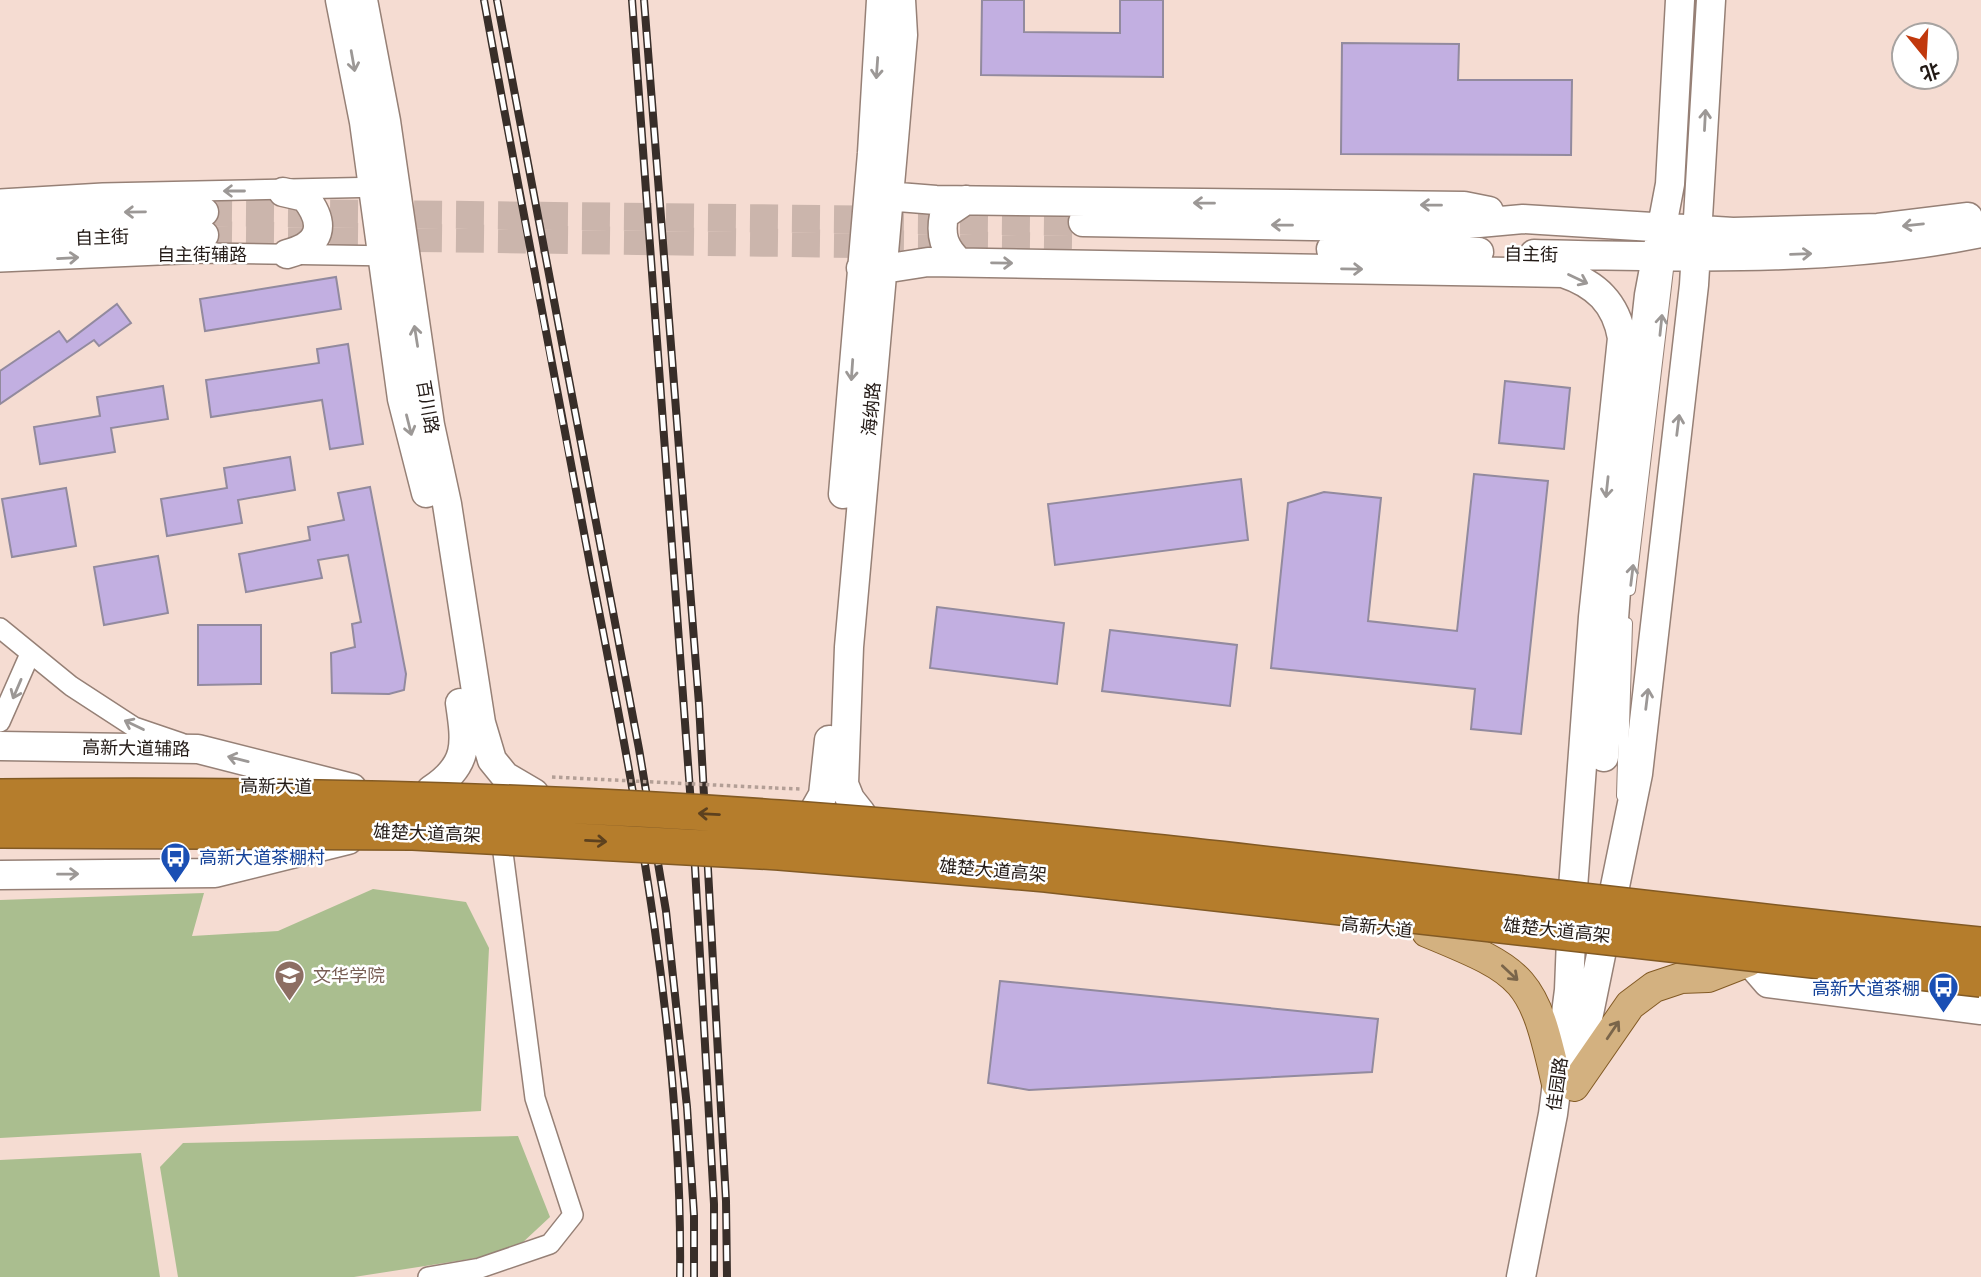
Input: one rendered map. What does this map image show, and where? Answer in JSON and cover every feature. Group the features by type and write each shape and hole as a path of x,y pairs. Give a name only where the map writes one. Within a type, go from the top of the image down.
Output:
{"highway":[{"path":"0,776 137,796"},
{"name":"雄楚大道高架","path":"0,797 414,798 778,818 1077,844 1981,945"},
{"name":"雄楚大道高架","path":"0,830 304,831 556,839 779,852 1046,874 1981,979"},
{"path":"0,854 304,831"}],"main road":[{"name":"百川路","path":"340,0 362,110 384,187"},
{"name":"百川路","path":"363,0 393,256 483,732 492,760 505,776 546,788"},
{"name":"海纳路","path":"879,195 881,0"},
{"name":"海纳路","path":"813,799 822,795 832,715 833,635 879,195 903,35 901,0"},
{"path":"1675,241 1671,184 1680,0"},
{"path":"1573,888 1595,836 1610,699 1616,591 1649,295 1675,241 1711,0"},
{"path":"283,192 305,197 318,220 319,231 305,249 287,254"},
{"path":"879,195 966,200 1464,206 1522,219"},
{"path":"959,262 947,251 942,228 944,215 966,200"},
{"name":"自主街","path":"1981,215 1878,228 1733,232 1675,241 1522,219 1424,228 1082,234 1426,250 1675,241 1873,250 1981,233"},
{"name":"自主街","path":"0,219 204,223 0,242"},
{"name":"佳园路","path":"1521,1277 1566,1085 1603,945 1638,774 1675,241"},
{"path":"1426,250 1523,271"},
{"name":"百川路","path":"393,256 402,399 429,505 465,739 460,762 450,777 431,790"},
{"path":"872,268 928,262 959,262 1523,271"},
{"name":"海纳路","path":"861,813 850,799 844,784 849,647 872,268"},
{"name":"佳园路","path":"1523,271 1563,273 1583,280 1606,298 1618,317 1622,338 1593,617 1573,888 1566,1085 1537,1277"},
{"name":"高新大道辅路","path":"0,746 198,749 352,788"},
{"name":"高新大道","path":"0,787 431,790 546,788"},
{"path":"775,797 813,799 861,813 1614,892 1981,934"},
{"path":"0,839 348,840 551,848"},
{"path":"0,875 215,873 348,840"},
{"path":"1208,901 1235,890 1242,879 1237,867 1211,849"},
{"name":"高新大道","path":"773,862 1033,882 1208,901 1300,919 1427,932 1521,936 1981,986"},
{"path":"1427,932 1484,955 1512,973 1530,994 1538,1009 1566,1085"},
{"path":"1566,1085 1630,1005 1654,986 1681,978 1708,977 1749,961 1768,983 1981,1010"}],"street":[{"path":"0,199 103,193 283,192 384,187"},
{"name":"自主街辅路","path":"0,262 108,255 393,256"},
{"path":"0,628 71,686 134,727 198,749"},
{"path":"0,722 18,688 30,654"},
{"path":"428,1277 480,1268 550,1244 573,1215 535,1098 502,845"}],"lane":[{"path":"1675,241 1692,0"}],"path":[{"path":"546,788 813,799"}],"green space":[{"path":"373,889 466,902 489,948 481,1111 0,1138 0,900 204,893 192,936 278,931"},
{"path":"518,1136 550,1217 521,1244 483,1257 354,1277 178,1277 160,1167 183,1143"},
{"path":"141,1153 160,1277 0,1277 0,1160"}],"building":[{"path":"982,0 1024,0 1024,32 1120,33 1120,0 1163,0 1163,77 981,75"},
{"path":"1342,43 1459,44 1458,80 1572,80 1571,155 1341,154"},
{"path":"336,277 341,309 205,331 200,299"},
{"path":"117,304 131,323 99,346 94,340 0,404 0,371 59,331 67,342"},
{"path":"348,344 363,444 330,449 322,400 211,417 206,380 319,363 317,349"},
{"path":"1505,381 1570,388 1564,449 1499,443"},
{"path":"163,386 168,419 111,428 115,452 40,464 34,427 100,416 97,397"},
{"path":"290,457 295,490 238,500 242,523 167,536 161,499 227,488 224,468"},
{"path":"1474,474 1548,481 1521,734 1471,729 1475,689 1271,668 1288,503 1324,492 1381,498 1368,621 1457,631"},
{"path":"1241,479 1248,540 1055,565 1048,504"},
{"path":"370,487 406,674 404,690 389,694 332,693 331,653 355,647 352,624 361,622 348,555 318,560 322,578 246,592 239,554 310,540 308,527 344,520 338,493"},
{"path":"66,488 76,546 12,557 2,499"},
{"path":"158,556 168,613 104,625 94,567"},
{"path":"937,607 1064,623 1057,684 930,668"},
{"path":"198,625 261,625 261,684 198,685"},
{"path":"1110,630 1237,645 1230,706 1102,691"},
{"path":"1000,981 1378,1019 1372,1072 1029,1090 988,1083"}],"tunnel":[{"path":"204,212 1083,222"},
{"path":"204,235 1080,247"}],"railway":[{"path":"484,0 625,749 654,924 674,1100 680,1277"},
{"path":"497,0 639,749 666,911 687,1107 694,1215 694,1277"},
{"path":"632,0 693,832 714,1204 714,1277"},
{"path":"644,0 699,704 726,1201 727,1277"}],"place":[{"name":"高新大道茶棚村","path":"176,884"},
{"name":"文华学院","path":"290,1002"},
{"name":"高新大道茶棚","path":"1943,1015"}]}
